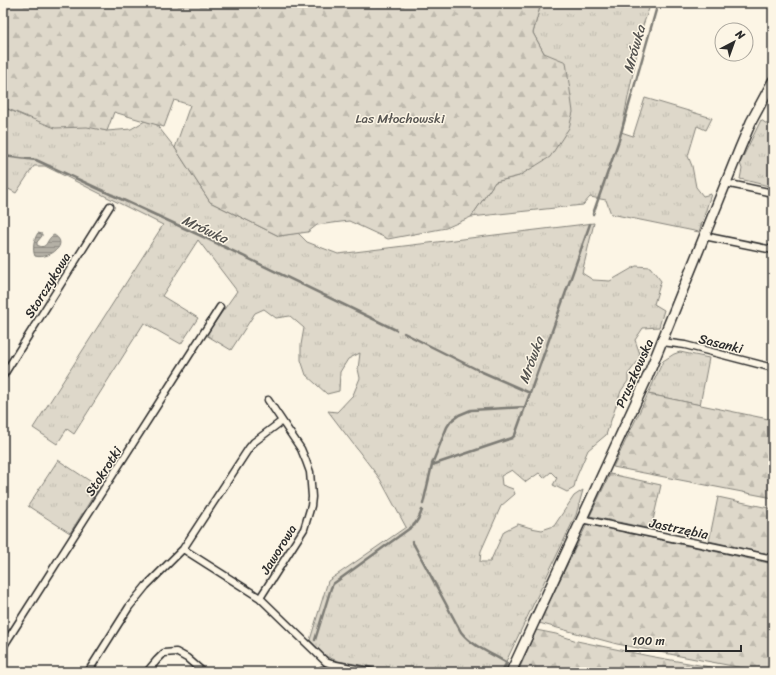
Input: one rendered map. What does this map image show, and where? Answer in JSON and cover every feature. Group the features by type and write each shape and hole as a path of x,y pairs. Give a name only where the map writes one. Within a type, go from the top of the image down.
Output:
{"street":[{"name":"Pruszkowska","path":"511,672 647,378 751,122 773,81"},
{"path":"725,184 773,193"},
{"name":"Storczykowa","path":"3,376 110,206"},
{"path":"704,236 773,250"},
{"name":"Stokrotki","path":"3,647 220,307"},
{"name":"Sasanki","path":"662,342 685,345 773,368"},
{"name":"Jaworowa","path":"260,598 300,537 311,506 310,472 306,461 301,450 268,400"},
{"path":"88,672 129,607 141,591 183,549 249,448 254,442 282,421"},
{"name":"Jastrzębia","path":"581,519 773,559"},
{"path":"183,549 260,598 326,662 372,672"},
{"path":"147,672 164,653 176,652 187,658 203,672"}],"green space":[{"name":"Las Młochowski","path":"3,3 541,3 533,33 544,53 566,62 573,112 569,128 550,157 519,176 495,182 471,217 446,228 388,239 349,221 317,225 308,232 279,236 210,202 175,148 190,105 174,100 164,127 114,112 107,131 87,127 55,128 3,107"},
{"path":"541,3 651,3 642,28 621,132 633,136 645,98 712,118 706,130 697,126 688,156 692,166 696,187 703,196 711,194 699,232 611,214 606,200 590,197 583,205 471,217 495,182 519,176 544,53 533,33"},
{"path":"3,107 28,118 42,115 107,131 131,129 145,121 156,124 175,148 210,202 279,236 298,233 307,242 338,254 594,223 582,273 593,280 610,281 636,266 650,267 661,281 654,304 664,310 659,327 643,328 635,340 641,357 628,374 628,381 621,391 606,435 588,450 576,478 574,488 567,492 553,485 557,478 551,472 544,478 539,473 526,482 512,470 501,476 502,485 513,489 515,494 501,506 481,551 480,562 490,562 504,531 518,524 542,530 554,526 574,496 583,490 576,515 501,672 400,672 338,661 325,656 310,640 328,581 406,527 380,479 328,411 337,412 353,395 360,378 358,369 360,353 348,359 340,372 339,391 327,394 306,375 301,360 301,345 304,328 290,316 276,318 264,309 255,313 231,350 206,335 237,291 198,240 162,296 198,318 181,344 144,323 74,434 67,429 57,444 33,428 163,225 45,166 34,166 16,193 3,186"},
{"path":"761,120 773,126 773,187 740,179 742,169 740,163"},
{"path":"680,352 709,358 700,405 648,394 663,361"},
{"path":"648,394 773,420 773,498 613,467"},
{"path":"58,460 99,487 70,533 28,506"},
{"path":"610,474 661,485 651,529 590,516"},
{"path":"718,497 773,509 773,555 709,541"},
{"path":"587,524 773,564 773,672 764,672 617,644 539,623"},
{"path":"536,630 556,634 577,641 649,656 738,672 518,672"}],"shaded area":[{"path":"38,233 42,234 42,236 37,242 37,245 45,245 54,235 59,239 59,247 51,254 40,257 35,256 34,244"}],"waterway":[{"name":"Mrówka","path":"593,214 619,140 658,3"},
{"name":"Mrówka","path":"3,156 36,160 210,240 396,330"},
{"name":"Mrówka","path":"404,333 480,371 530,393 590,224"},
{"path":"423,504 432,465 512,438 515,435 530,393"},
{"path":"432,464 447,427 451,421 459,415 471,410 525,407"},
{"path":"315,640 333,584 413,526 419,518 422,510"},
{"path":"412,541 461,632 476,646 507,663 502,672"}]}
